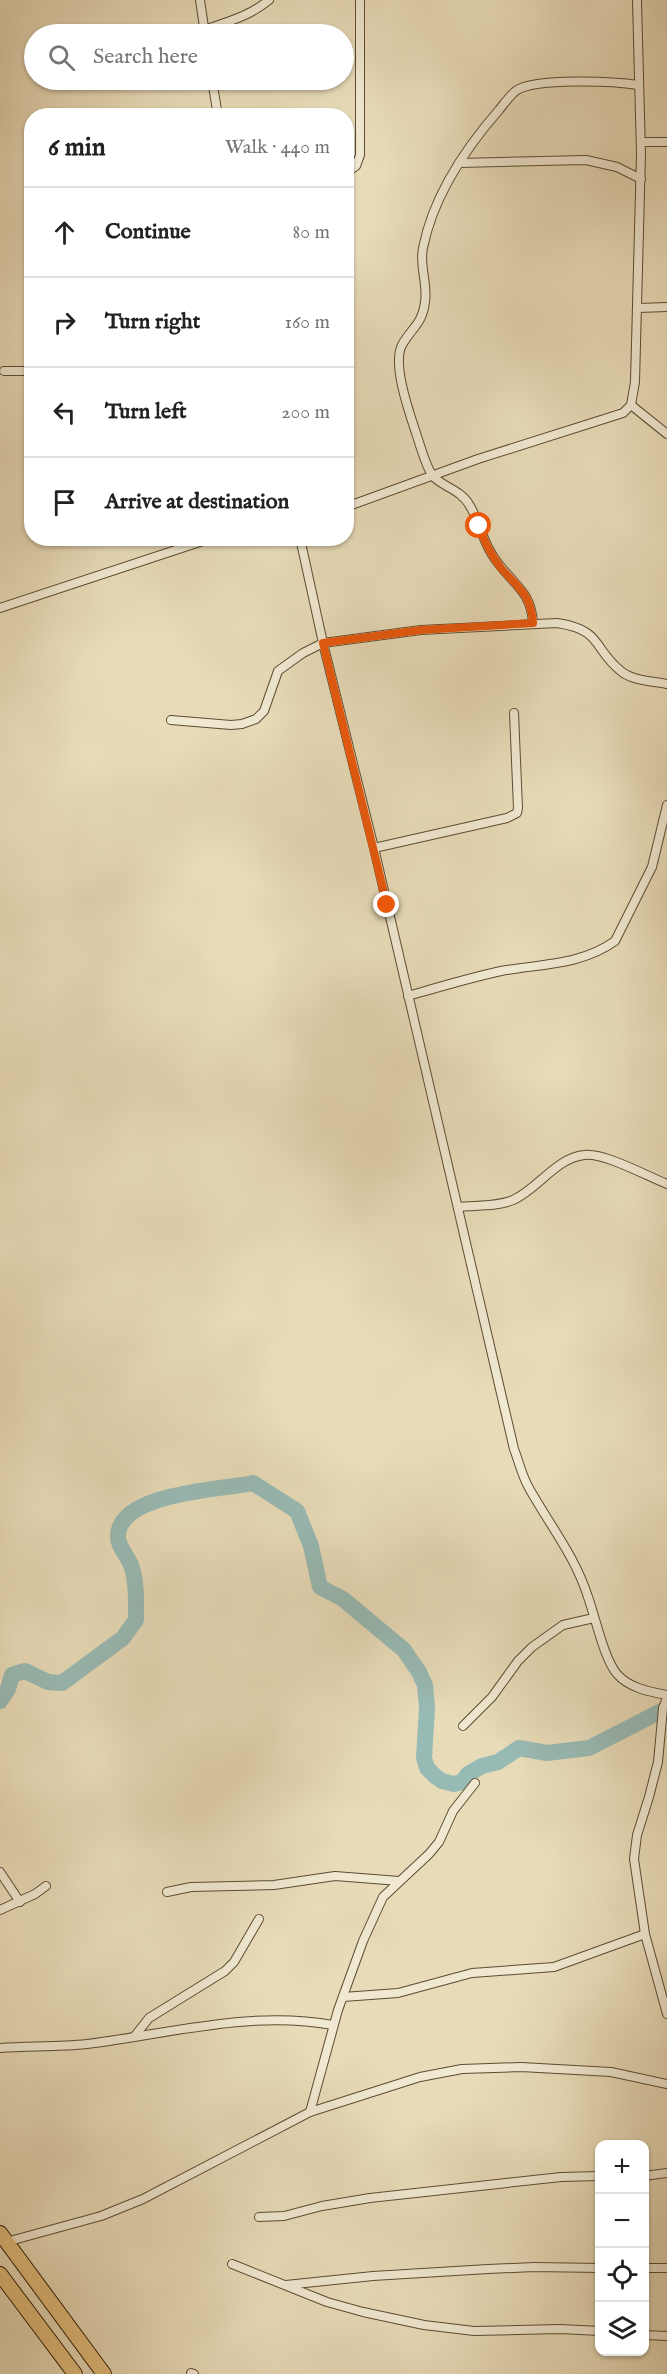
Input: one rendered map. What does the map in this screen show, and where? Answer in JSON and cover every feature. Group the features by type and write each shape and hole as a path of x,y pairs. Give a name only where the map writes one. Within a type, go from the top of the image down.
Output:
{"highway":[{"path":"3,2237 104,2374"},
{"path":"2,2281 75,2374"}],"street":[{"path":"200,0 203,24"},
{"path":"223,24 257,10 269,0"},
{"path":"354,167 360,155 360,0"},
{"path":"354,504 623,412 631,405 635,382 641,179 637,0"},
{"path":"533,623 528,600 520,586 493,558 470,505 452,488 433,476 408,405 398,362 399,353 406,339 420,321 427,291 421,261 425,237 444,191 479,132 518,90 547,83 614,81 638,85"},
{"path":"214,90 217,108"},
{"path":"641,142 667,142"},
{"path":"459,163 586,160 617,167 641,179"},
{"path":"638,308 667,307"},
{"path":"4,371 24,371"},
{"path":"631,405 667,434"},
{"path":"0,608 188,546"},
{"path":"302,546 514,1449 528,1486 574,1563 616,1674 646,1691 667,1697 663,1708 658,1762 637,1835 634,1859 645,1934 666,2010"},
{"path":"171,720 231,725 256,719 264,711 278,671 303,653 323,643 421,630 533,623 578,626 591,634 614,665 624,674 667,684"},
{"path":"374,848 507,818 517,813 514,714"},
{"path":"408,996 452,982 501,971 574,960 605,948 615,941 652,867 667,805"},
{"path":"458,1207 499,1204 513,1200 567,1161 585,1154 598,1155 667,1184"},
{"path":"463,1726 492,1697 518,1661 532,1647 563,1625 594,1618"},
{"path":"310,2112 333,2025 363,1941 383,1897 439,1842 453,1812 475,1783"},
{"path":"0,1872 20,1902"},
{"path":"167,1892 191,1887 274,1885 335,1876 399,1881"},
{"path":"0,1910 20,1902 46,1886"},
{"path":"134,2037 149,2018 225,1971 234,1962 259,1918"},
{"path":"343,1997 398,1993 472,1973 554,1967 645,1934"},
{"path":"0,2048 70,2045 198,2026 235,2023 284,2021 333,2025"},
{"path":"3,2237 101,2216 143,2199 310,2112 420,2077 490,2067 611,2073 667,2085"},
{"path":"649,2175 667,2173"},
{"path":"259,2217 284,2216 322,2206 370,2198 561,2177 595,2176"},
{"path":"232,2264 309,2296 355,2310 449,2329 595,2331"},
{"path":"284,2285 373,2276 471,2270 534,2267 595,2268"},
{"path":"649,2268 667,2268"},
{"path":"649,2335 667,2336"}],"waterway":[{"path":"0,1701 8,1689 12,1675 25,1671 48,1682 62,1683 123,1638 136,1620 133,1571 119,1543 118,1535 123,1521 136,1510 154,1501 197,1491 253,1483 297,1511 311,1546 320,1587 343,1599 404,1650 419,1672 425,1685 427,1708 424,1758 427,1768 442,1781 454,1784 462,1782 468,1774 482,1766 498,1762 519,1748 547,1753 589,1748 667,1708"}],"route":[{"path":"387,905 323,643 421,630 533,623 528,600 520,586 502,570 493,558 479,526"}]}
